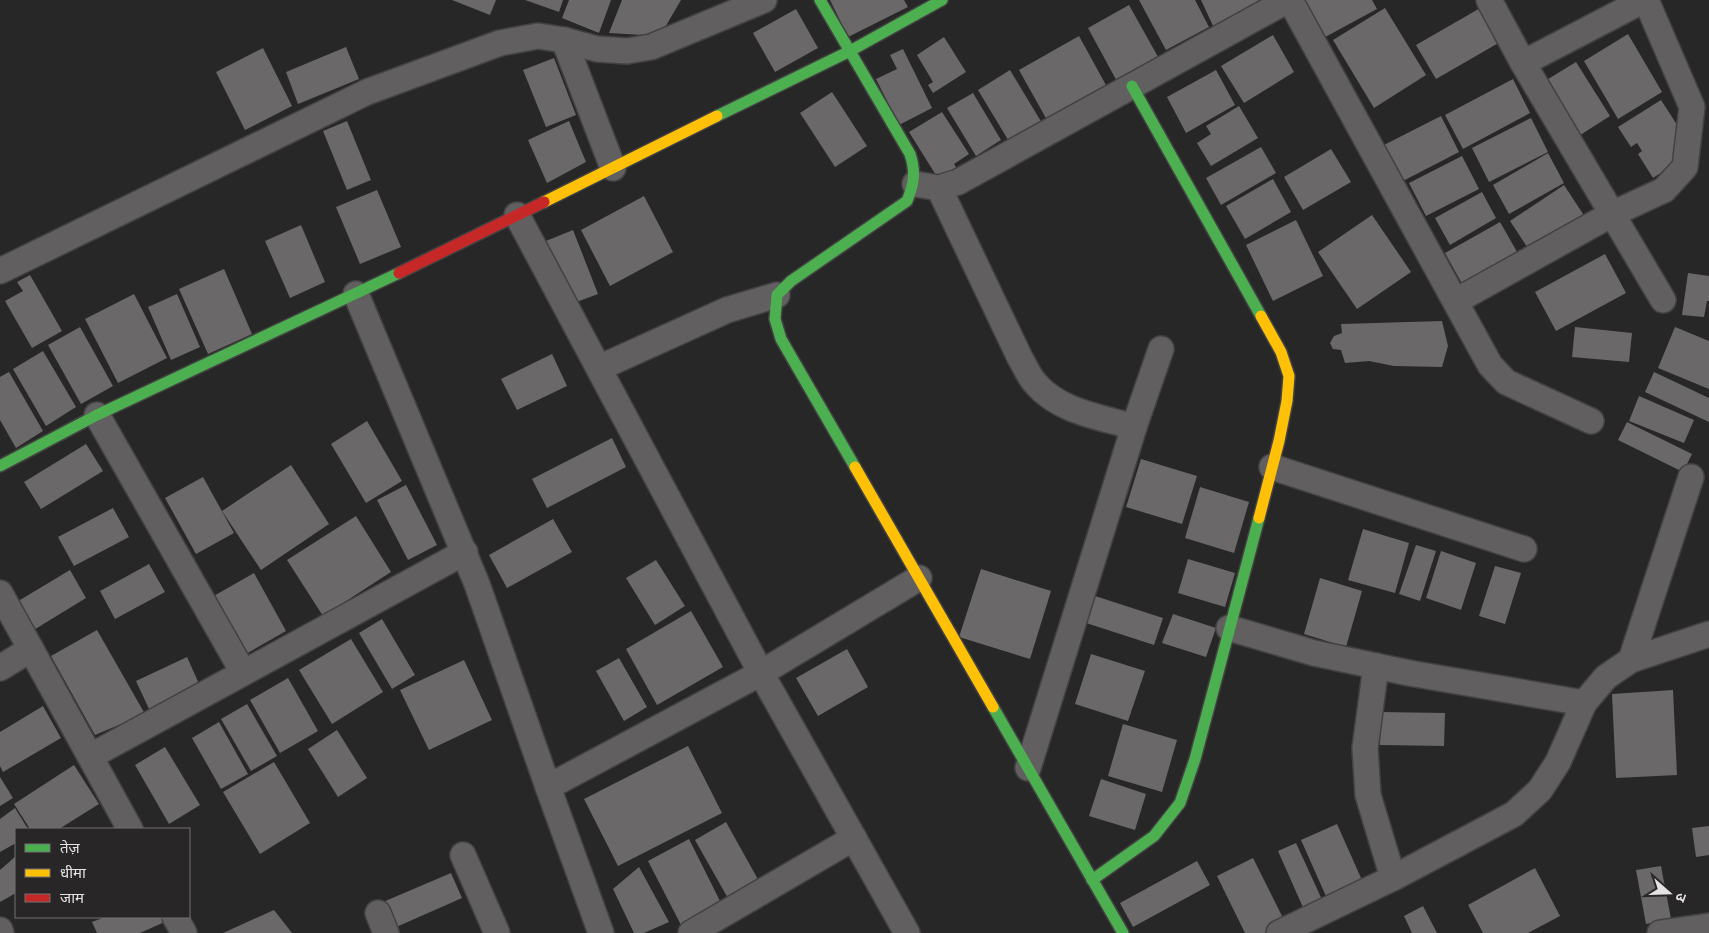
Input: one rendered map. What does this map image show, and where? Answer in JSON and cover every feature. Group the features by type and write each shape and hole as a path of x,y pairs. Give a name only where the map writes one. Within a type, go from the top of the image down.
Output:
{"street":[{"path":"0,271 367,92 500,43 538,36 564,40 597,49 627,51 652,47 764,0"},
{"path":"599,368 726,310 777,295 791,281 907,201 914,184 915,168 910,154 820,0"},
{"path":"0,466 97,415 356,294 850,51 942,0"},
{"path":"914,184 939,188 958,182 1289,0 1490,365 1506,382 1591,421"},
{"path":"1488,0 1523,63 1663,300"},
{"path":"1456,301 1612,214 1664,190 1685,167 1692,107 1645,0 1523,63"},
{"path":"564,40 613,168"},
{"path":"1092,880 1154,836 1180,803 1195,759 1288,401 1289,376 1281,352 1132,86"},
{"path":"939,188 1020,358 1035,384 1054,401 1084,413 1134,426"},
{"path":"517,215 761,672 907,933"},
{"path":"356,294 465,552 601,933"},
{"path":"777,295 776,319 781,338 1123,933"},
{"path":"1028,768 1134,426 1161,350"},
{"path":"97,415 244,672"},
{"path":"1272,467 1524,549"},
{"path":"1631,660 1691,477"},
{"path":"91,756 465,552"},
{"path":"548,788 761,672 919,578"},
{"path":"0,593 129,828"},
{"path":"1228,628 1314,652 1376,666 1584,703"},
{"path":"1279,933 1393,878 1514,814 1540,790 1558,762 1584,703 1606,677 1631,660 1709,634"},
{"path":"0,668 31,648"},
{"path":"1376,666 1365,748 1368,795 1393,878"},
{"path":"691,933 854,838"},
{"path":"463,855 497,933"},
{"path":"176,918 184,933"},
{"path":"1660,933 1709,926"}],"building":[{"path":"452,0 496,0 490,15"},
{"path":"525,0 563,0 559,12"},
{"path":"569,0 611,0 599,33 562,18"},
{"path":"622,0 681,0 660,36 609,33"},
{"path":"830,0 904,0 908,7 848,37"},
{"path":"1139,0 1195,0 1209,27 1166,50"},
{"path":"1201,0 1258,0 1261,5 1214,28"},
{"path":"1300,0 1372,0 1377,9 1316,42"},
{"path":"1129,5 1162,64 1120,87 1088,28"},
{"path":"1482,7 1502,41 1436,79 1416,45"},
{"path":"1385,8 1426,75 1374,108 1333,40"},
{"path":"796,9 818,48 775,72 753,33"},
{"path":"1628,34 1662,92 1618,119 1584,61"},
{"path":"1273,35 1294,72 1244,103 1221,66"},
{"path":"1079,36 1112,96 1052,129 1019,70"},
{"path":"944,37 966,72 933,93 928,85 933,82 917,55"},
{"path":"346,47 359,79 298,104 286,72"},
{"path":"263,48 292,106 245,130 216,72"},
{"path":"903,49 932,108 899,125 876,79 897,69 890,55"},
{"path":"554,58 576,115 546,127 523,70"},
{"path":"1576,62 1610,116 1574,139 1540,84"},
{"path":"1010,70 1045,128 1013,148 978,90"},
{"path":"1216,70 1235,105 1186,133 1167,97"},
{"path":"1513,79 1530,113 1463,149 1445,115"},
{"path":"832,92 867,146 835,167 800,113"},
{"path":"973,93 1001,140 976,156 947,108"},
{"path":"1661,100 1694,151 1653,178 1638,154 1642,151 1637,143 1631,147 1618,127"},
{"path":"1239,106 1258,138 1211,166 1197,143 1211,134 1206,126"},
{"path":"942,112 969,154 954,164 957,169 939,180 909,132"},
{"path":"1441,116 1459,152 1401,182 1382,146"},
{"path":"1531,118 1548,152 1489,182 1472,148"},
{"path":"347,121 371,180 347,190 323,131"},
{"path":"569,121 586,162 547,183 528,140"},
{"path":"1261,147 1276,173 1221,205 1206,178"},
{"path":"1331,149 1351,182 1303,210 1284,177"},
{"path":"1548,153 1564,183 1509,214 1493,185"},
{"path":"1462,156 1479,189 1426,216 1409,183"},
{"path":"1273,179 1291,212 1245,239 1226,206"},
{"path":"1564,185 1587,220 1533,256 1510,221"},
{"path":"377,190 401,247 360,264 336,207"},
{"path":"1482,192 1496,218 1450,245 1435,218"},
{"path":"644,196 673,252 610,286 581,230"},
{"path":"1372,215 1411,272 1357,309 1318,252"},
{"path":"1296,220 1323,276 1273,301 1246,245"},
{"path":"1500,222 1520,257 1465,289 1445,253"},
{"path":"301,225 325,282 290,298 265,241"},
{"path":"573,230 598,294 566,306 541,243"},
{"path":"1605,254 1626,293 1556,331 1535,292"},
{"path":"224,269 252,334 208,354 179,289"},
{"path":"1688,273 1709,276 1709,301 1707,301 1704,317 1682,315"},
{"path":"30,275 62,331 32,348 5,301 23,291 17,282"},
{"path":"134,294 167,358 118,383 85,319"},
{"path":"177,294 200,347 171,360 148,307"},
{"path":"1442,321 1448,346 1442,367 1394,366 1369,361 1345,363 1341,350 1333,349 1330,343 1334,336 1342,333 1341,324"},
{"path":"80,327 113,386 81,404 48,345"},
{"path":"1575,327 1632,333 1629,362 1572,357"},
{"path":"1675,327 1709,341 1709,389 1658,368"},
{"path":"43,351 76,407 46,426 13,369"},
{"path":"552,354 567,386 517,410 501,379"},
{"path":"9,372 43,431 16,448 0,420 0,377"},
{"path":"1654,372 1709,398 1709,422 1645,392"},
{"path":"1639,396 1694,420 1684,443 1629,421"},
{"path":"367,421 402,481 366,503 331,444"},
{"path":"1627,422 1692,454 1683,472 1618,440"},
{"path":"612,438 626,467 547,508 532,479"},
{"path":"86,444 103,471 41,509 24,482"},
{"path":"1141,459 1197,476 1182,524 1126,507"},
{"path":"291,465 329,524 261,570 222,511"},
{"path":"203,477 234,533 196,554 165,498"},
{"path":"406,485 437,545 408,560 377,500"},
{"path":"1200,487 1249,502 1234,553 1185,538"},
{"path":"113,508 129,537 74,566 58,537"},
{"path":"356,516 391,572 323,616 287,560"},
{"path":"553,519 572,552 507,588 489,555"},
{"path":"1363,529 1409,543 1395,593 1348,580"},
{"path":"1416,545 1436,551 1420,601 1399,594"},
{"path":"1441,551 1476,563 1461,610 1426,598"},
{"path":"1188,559 1235,573 1225,607 1178,593"},
{"path":"656,560 685,606 655,625 626,578"},
{"path":"149,564 165,592 115,619 100,591"},
{"path":"1495,566 1521,573 1505,624 1479,616"},
{"path":"981,569 1051,591 1030,659 959,637"},
{"path":"70,570 86,598 32,631 15,603"},
{"path":"254,573 286,631 244,655 212,597"},
{"path":"1320,578 1362,591 1346,647 1304,634"},
{"path":"1092,595 1163,618 1154,645 1083,622"},
{"path":"691,611 723,667 657,705 626,649"},
{"path":"1173,614 1216,628 1206,657 1162,643"},
{"path":"382,619 415,675 392,689 359,633"},
{"path":"97,630 145,714 95,735 51,656"},
{"path":"351,639 383,692 332,724 299,670"},
{"path":"847,649 868,687 818,716 796,678"},
{"path":"1091,654 1145,671 1128,721 1075,704"},
{"path":"187,657 200,686 149,709 136,681"},
{"path":"619,658 647,707 624,721 596,671"},
{"path":"464,660 492,720 429,750 400,690"},
{"path":"288,678 318,731 280,753 250,700"},
{"path":"1673,690 1677,775 1616,778 1612,694"},
{"path":"247,704 277,756 251,771 221,719"},
{"path":"43,706 61,738 3,772 0,766 0,732"},
{"path":"1381,712 1445,713 1444,746 1380,745"},
{"path":"219,722 248,774 221,789 192,738"},
{"path":"1123,724 1177,740 1162,792 1108,776"},
{"path":"337,730 367,778 338,797 308,749"},
{"path":"688,746 722,813 618,866 584,799"},
{"path":"165,747 200,805 169,824 135,765"},
{"path":"274,762 310,823 260,854 223,792"},
{"path":"74,765 99,804 61,828 29,828 14,804"},
{"path":"0,777 13,798 0,806"},
{"path":"1101,779 1146,794 1135,830 1089,816"},
{"path":"15,808 27,828 15,828 15,844 0,852 0,819"},
{"path":"726,822 760,883 729,900 695,840"},
{"path":"1337,824 1365,887 1329,903 1301,840"},
{"path":"1709,826 1709,855 1696,857 1692,828"},
{"path":"689,839 721,903 681,925 648,861"},
{"path":"1296,843 1324,904 1305,912 1278,851"},
{"path":"15,857 15,894 0,902 0,870"},
{"path":"1253,858 1287,926 1273,933 1245,933 1217,876"},
{"path":"1197,861 1210,885 1133,927 1120,903"},
{"path":"1661,866 1671,919 1646,924 1636,870"},
{"path":"639,867 669,922 644,933 634,933 613,889"},
{"path":"1535,868 1560,916 1528,933 1483,933 1468,905"},
{"path":"451,873 462,898 394,928 383,902"},
{"path":"1423,906 1437,933 1412,933 1404,916"},
{"path":"274,910 292,933 223,933"},
{"path":"102,918 168,918 169,920 140,933 97,933 92,922"}],"traffic: fast":[{"path":"820,0 910,154 914,172 913,183 907,201 791,281 777,295 775,319 781,339 855,467"},
{"path":"717,116 850,51 942,0"},
{"path":"1132,86 1261,316"},
{"path":"0,466 97,415 399,273"},
{"path":"1092,880 1154,836 1180,803 1195,759 1259,518"},
{"path":"993,707 1123,933"}],"traffic: slow":[{"path":"544,202 717,116"},
{"path":"1259,518 1279,441 1287,401 1289,376 1281,352 1261,316"},
{"path":"855,467 993,707"}],"traffic: jam":[{"path":"399,273 544,202"}]}
